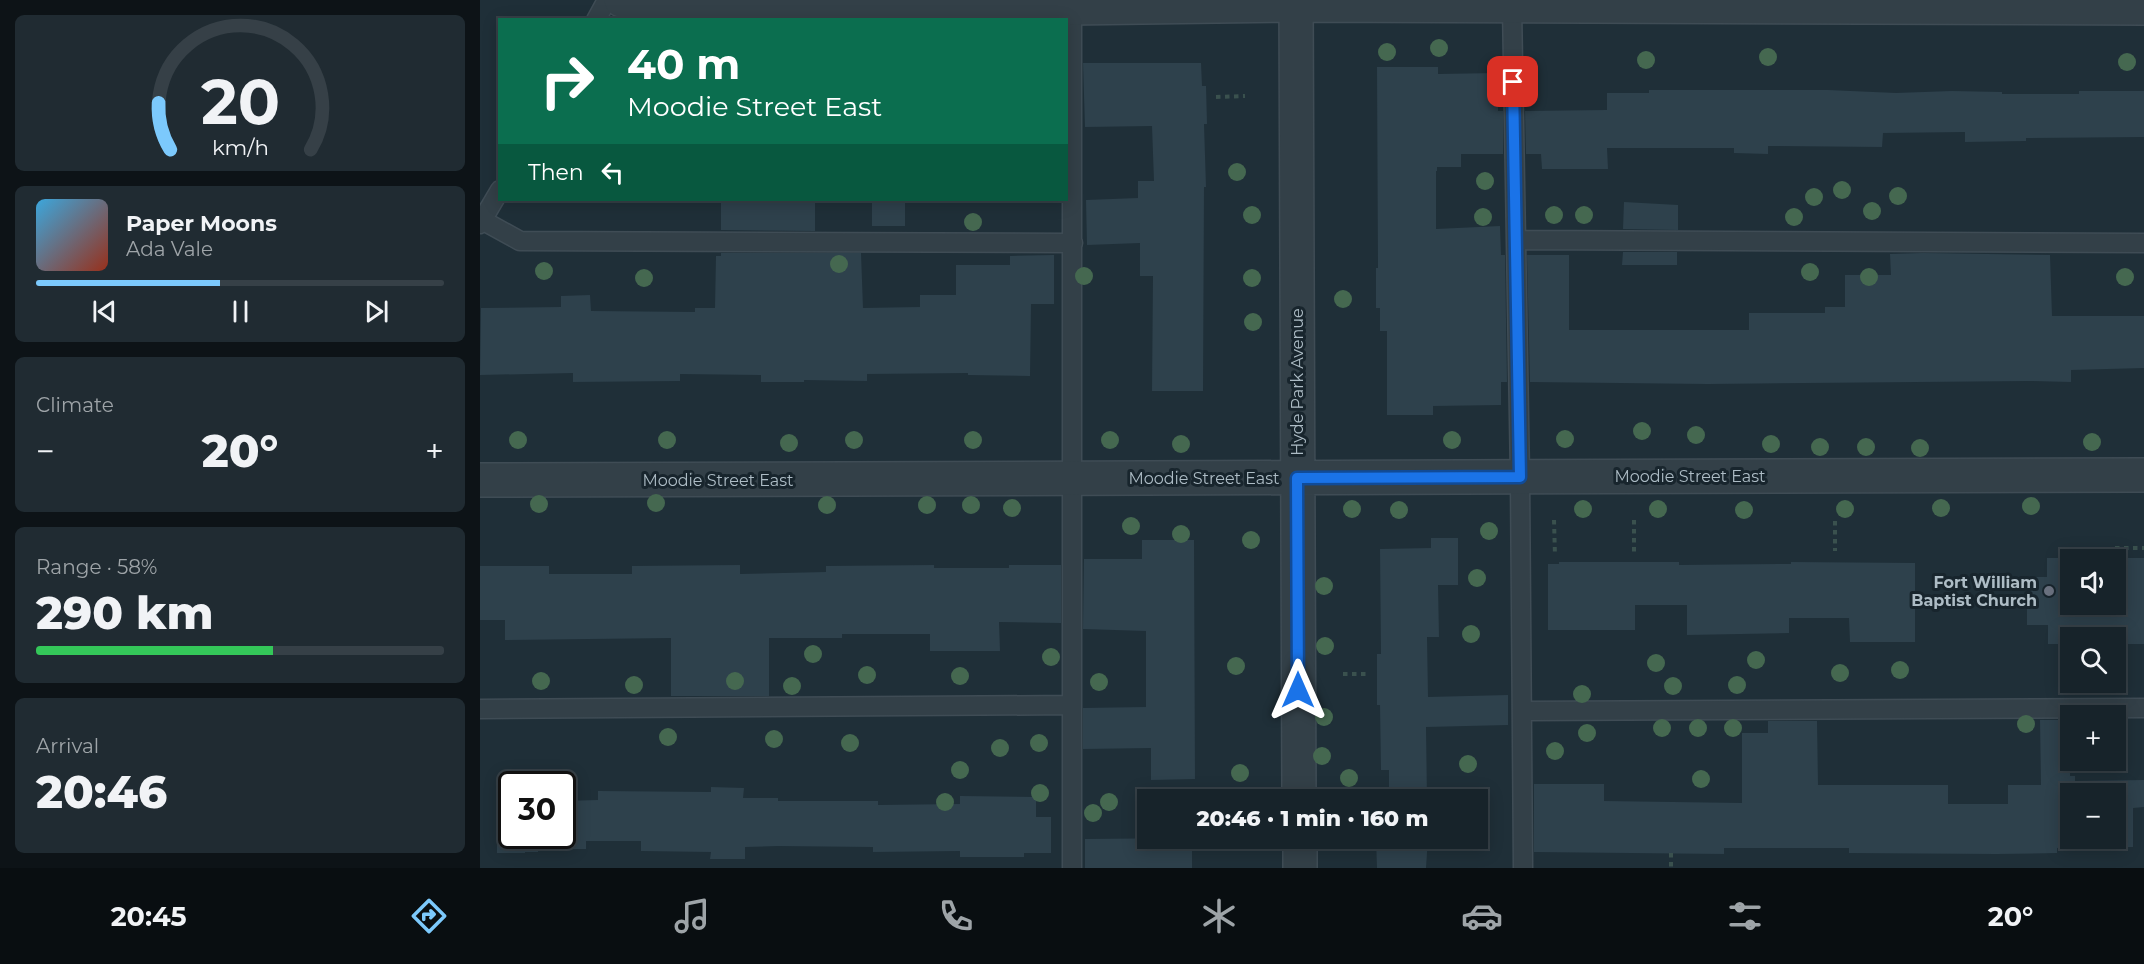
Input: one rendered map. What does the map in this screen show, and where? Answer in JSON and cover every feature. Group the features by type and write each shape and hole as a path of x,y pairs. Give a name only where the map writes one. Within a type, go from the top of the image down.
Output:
{"street":[{"path":"621,0 654,8 701,13 1296,3 2144,8"},
{"name":"Hyde Park Avenue","path":"1296,3 1299,789"},
{"name":"Moodie Street East","path":"480,480 2144,475"},
{"path":"1300,849 1300,868"}],"lane":[{"path":"597,18 608,0"},
{"path":"1512,6 1520,477 1523,868"},
{"path":"1072,8 1072,868"},
{"path":"498,193 481,222 520,241 1073,243"},
{"path":"1516,240 2144,243"},
{"path":"480,710 1072,705"},
{"path":"1522,711 2144,708"}],"path":[{"path":"1216,97 1245,96"},
{"path":"1554,520 1555,556"},
{"path":"1634,520 1635,552"},
{"path":"1835,521 1835,551"},
{"path":"2115,548 2144,548"},
{"path":"1342,674 1367,674"},
{"path":"1671,853 1671,868"}],"building":[{"path":"1083,63 1201,63 1202,86 1206,86 1207,124 1204,124 1206,187 1204,187 1203,391 1152,391 1153,276 1140,276 1140,243 1087,245 1086,200 1138,198 1138,181 1154,181 1152,126 1085,127"},
{"path":"1377,67 1438,67 1438,74 1498,73 1498,111 1503,111 1503,154 1461,154 1461,167 1437,167 1436,229 1500,226 1501,255 1505,255 1507,382 1501,382 1501,405 1433,406 1433,415 1387,415 1387,331 1380,331 1380,308 1376,308 1376,268 1378,268"},
{"path":"1649,90 1828,90 1896,93 1952,91 2002,92 2002,94 2144,91 2144,137 2026,138 2026,141 1965,142 1965,132 1883,133 1882,147 1768,146 1768,154 1734,153 1734,148 1607,148 1608,169 1542,169 1541,154 1526,154 1525,111 1607,110 1607,93 1649,93"},
{"path":"721,201 815,201 815,231 721,230"},
{"path":"872,201 905,201 905,226 872,226"},
{"path":"1624,202 1678,205 1678,230 1623,229"},
{"path":"1623,252 1677,252 1677,265 1622,265"},
{"path":"721,253 861,253 863,308 920,307 920,295 956,295 956,265 1010,265 1010,256 1054,255 1054,304 1031,304 1030,376 968,375 968,373 867,374 867,381 761,382 761,375 680,374 680,381 573,382 573,373 480,375 481,308 561,307 561,296 590,295 591,311 695,312 695,308 715,308 716,256 721,256"},
{"path":"1890,254 2050,255 2052,316 2144,316 2144,368 2071,370 2071,382 1708,384 1530,382 1527,255 1569,255 1569,330 1749,330 1749,313 1825,313 1825,307 1845,307 1845,275 1891,275"},
{"path":"1431,538 1458,538 1458,585 1438,585 1439,637 1427,637 1428,697 1508,695 1508,725 1426,727 1427,789 1389,789 1389,770 1381,770 1380,705 1377,705 1377,654 1381,654 1380,549 1431,548"},
{"path":"1142,540 1194,540 1195,779 1151,780 1151,748 1083,749 1083,708 1146,707 1146,631 1083,629 1084,559 1142,559"},
{"name":"Fort William Baptist Church","path":"2047,558 2060,558 2060,615 2126,615 2126,558 2144,558 2144,644 2126,644 2126,627 2060,627 2060,644 2048,644 2048,625 2027,625 2027,577 2047,577"},
{"path":"1559,562 1679,562 1679,565 1791,564 1791,562 1915,563 1915,642 1850,642 1849,618 1789,618 1789,633 1687,635 1687,605 1635,605 1635,630 1548,630 1548,564 1559,564"},
{"path":"740,565 740,574 826,572 826,566 934,565 934,568 1009,568 1009,565 1061,565 1061,623 999,622 1000,651 930,651 930,634 842,634 842,638 769,638 769,696 671,696 671,638 505,640 505,620 480,620 480,566 549,566 549,574 632,574 632,566"},
{"path":"2040,720 2060,720 2060,771 2070,771 2070,776 2075,776 2075,781 2144,780 2144,807 2133,808 2133,847 2126,847 2126,783 2060,783 2060,848 2057,848 2057,853 1849,853 1849,848 1724,848 1724,854 1534,852 1534,784 1604,784 1604,801 1742,803 1742,733 1768,733 1768,721 1817,721 1818,785 1948,785 1948,804 2008,804 2008,785 2041,785"},
{"path":"711,787 744,788 743,798 778,798 778,801 878,801 878,805 960,804 960,796 1036,797 1036,817 1051,817 1051,853 1024,853 1024,857 960,857 960,851 873,852 873,847 778,846 745,847 745,859 710,859 711,852 641,851 641,841 586,841 586,849 576,849 576,801 598,800 598,791 711,792"},
{"path":"497,800 498,849 538,849 538,852 497,853"},
{"path":"1085,839 1137,839 1137,849 1192,849 1192,868 1085,868"},
{"path":"1376,849 1427,849 1426,868 1377,868"}],"place":[{"name":"Fort William Baptist Church","path":"2049,591"}],"route":[{"path":"1298,690 1297,478 1520,477 1513,82"}]}
